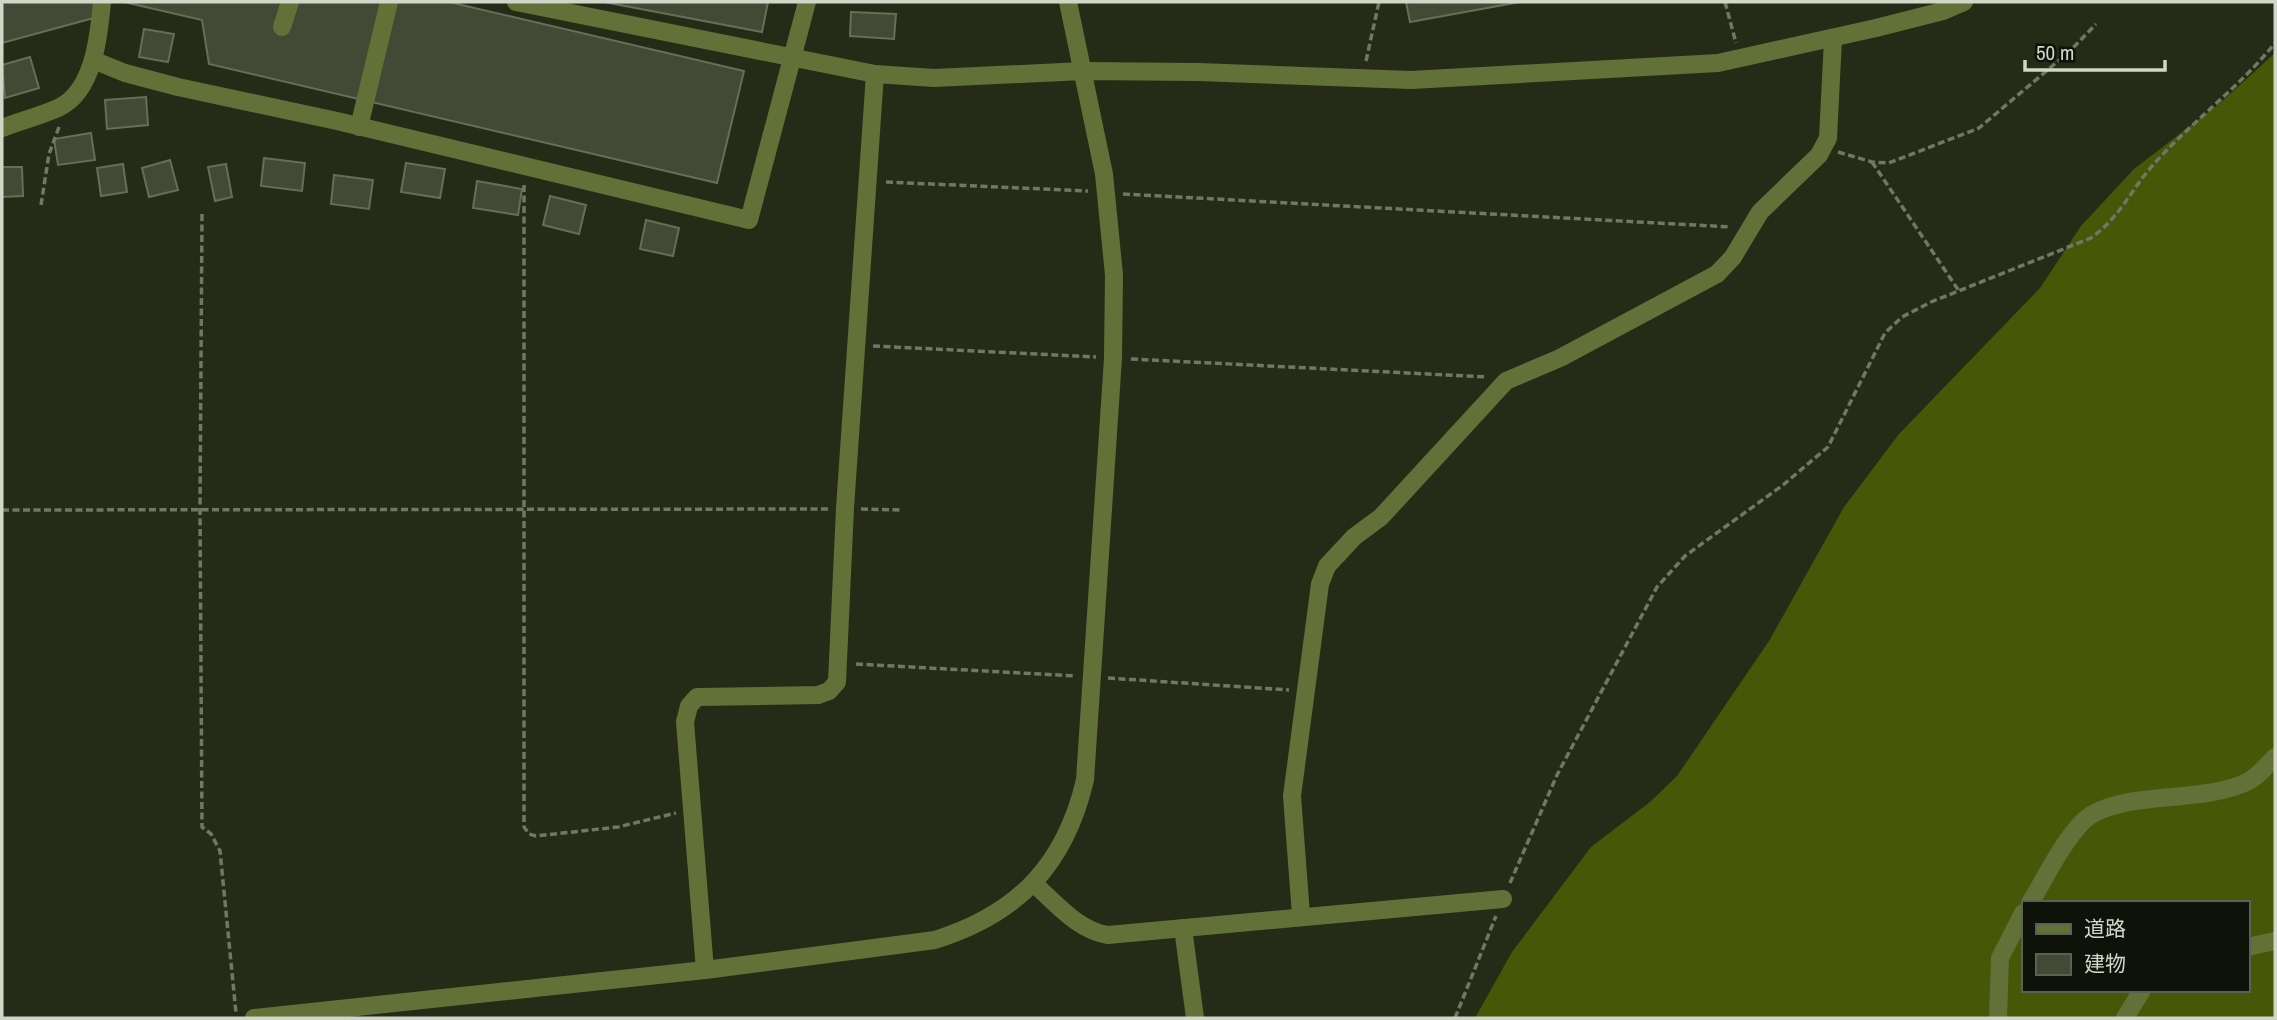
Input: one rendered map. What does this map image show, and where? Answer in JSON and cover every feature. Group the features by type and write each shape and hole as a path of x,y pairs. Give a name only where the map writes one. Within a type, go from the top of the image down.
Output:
{"street":[{"path":"2,128 60,107 73,97 93,60 102,2"},
{"path":"282,27 289,2"},
{"path":"359,127 389,2"},
{"path":"516,2 875,74 934,78 1037,76 1083,71 1412,80 1618,69 1740,59 1833,39 1943,11 1964,2"},
{"path":"93,60 125,73 178,87 359,127 749,220 807,2"},
{"path":"254,1018 395,1011 934,940 963,931 996,915 1033,883 1064,842 1077,814 1085,780 1113,358 1114,275 1107,192 1068,2"},
{"path":"1301,915 1293,776 1320,584 1328,566 1354,537 1381,517 1506,382 1560,358 1717,274 1732,257 1760,212 1819,155 1828,138 1833,39"},
{"path":"705,970 685,722 689,706 697,697 818,695 829,691 838,682 845,509 875,74"},
{"path":"2031,901 2061,850 2091,816 2130,803 2223,790 2250,781 2275,757"},
{"path":"1033,883 1078,923 1094,933 1108,934 1503,899"},
{"path":"1998,1018 2000,958 2022,915"},
{"path":"1183,928 1195,1018"},
{"path":"2249,947 2275,941"},
{"path":"2125,1018 2141,992"}],"path":[{"path":"1364,79 1379,2"},
{"path":"1725,2 1740,59"},
{"path":"1823,147 1871,162 1889,163 1979,128 2070,51 2096,24"},
{"path":"1455,1018 1557,775 1657,587 1685,556 1783,485 1828,447 1885,333 1902,317 2091,238 2107,226 2126,204 2152,166 2275,43"},
{"path":"41,205 50,154 61,120 60,107"},
{"path":"1871,162 1959,291"},
{"path":"524,167 524,827 529,834 536,836 618,827 692,810"},
{"path":"867,181 1750,228"},
{"path":"202,214 202,827 211,834 220,851 236,1018"},
{"path":"857,345 1491,377 1506,382"},
{"path":"2,510 900,510"}],"green space":[{"path":"2275,53 2275,1018 1475,1018 1512,952 1591,847 1650,802 1677,776 1769,641 1844,507 1899,434 2040,288 2081,226 2134,169 2220,103"}],"building":[{"path":"2,2 97,2 101,16 2,43"},
{"path":"124,2 449,2 744,71 717,183 209,64 202,20"},
{"path":"604,2 768,2 762,32"},
{"path":"1406,2 1520,2 1410,22"},
{"path":"851,12 896,14 894,39 850,36"},
{"path":"144,29 174,34 168,62 139,57"},
{"path":"30,57 39,88 5,98 2,65"},
{"path":"146,97 148,125 107,129 105,100"},
{"path":"91,133 95,160 58,165 54,139"},
{"path":"264,158 305,163 302,191 261,186"},
{"path":"170,160 178,190 149,197 142,168"},
{"path":"406,163 445,169 440,198 401,192"},
{"path":"123,164 127,192 101,196 97,168"},
{"path":"226,164 232,197 215,201 208,167"},
{"path":"2,167 22,167 23,196 2,197"},
{"path":"334,175 373,180 369,209 331,204"},
{"path":"477,181 522,189 518,215 473,208"},
{"path":"550,196 586,205 579,234 543,225"},
{"path":"646,220 679,228 673,256 640,249"}]}
